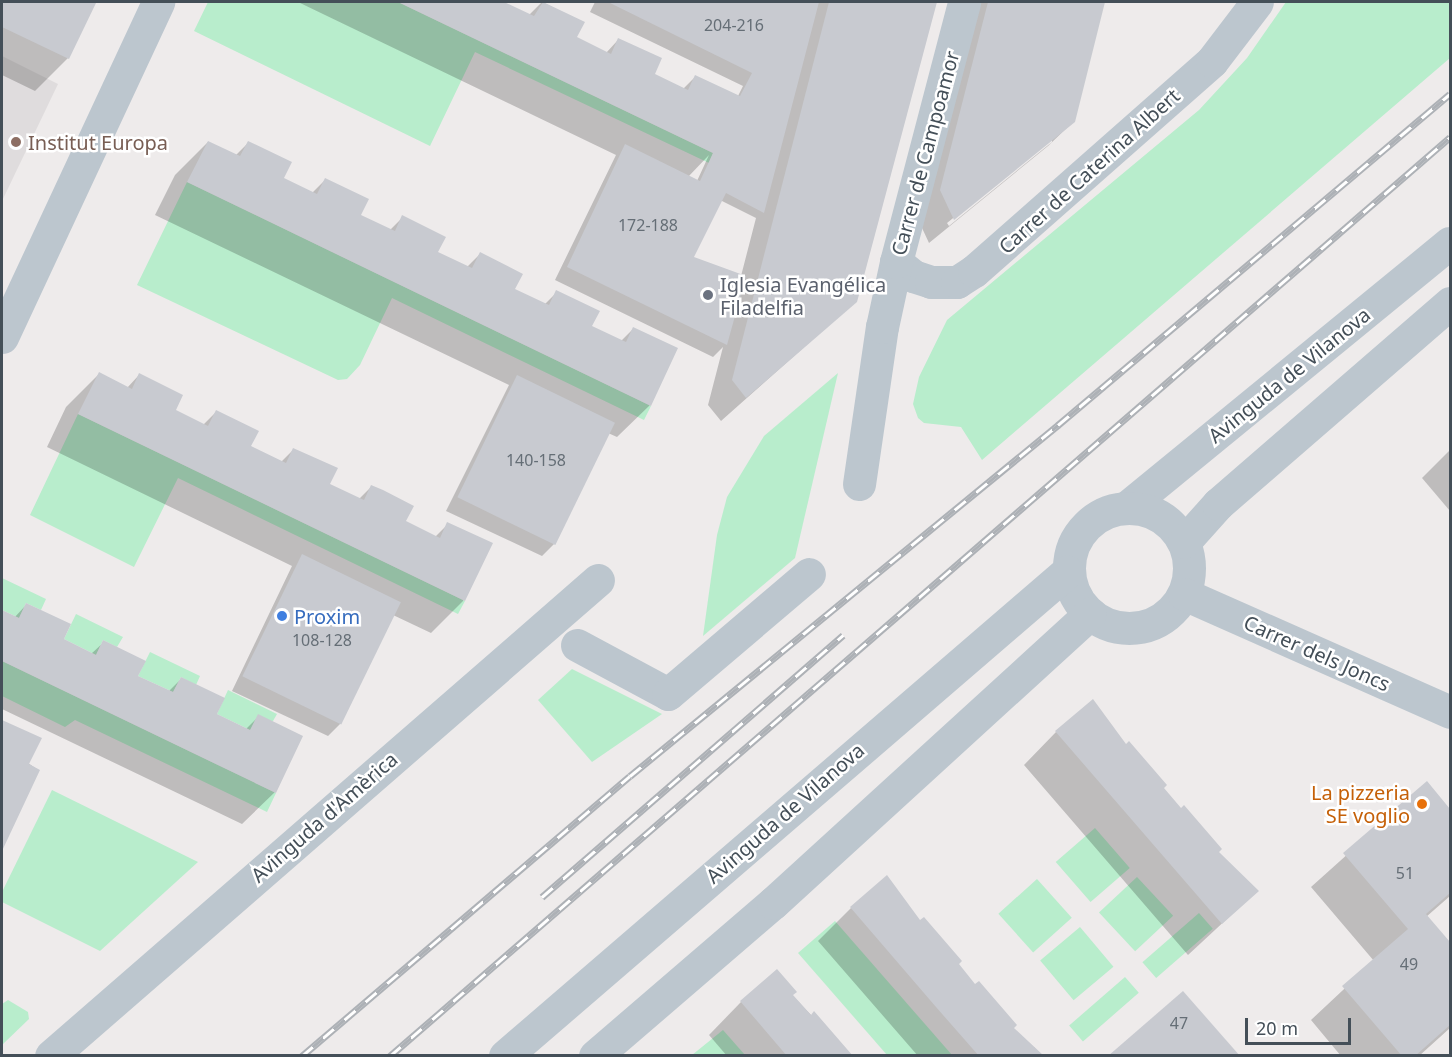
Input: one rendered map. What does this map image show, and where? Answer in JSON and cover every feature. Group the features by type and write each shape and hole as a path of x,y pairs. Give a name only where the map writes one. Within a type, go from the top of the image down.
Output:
{"street":[{"path":"2,337 158,2"},
{"name":"Carrer de Campoamor","path":"859,484 882,327 896,262 964,2"},
{"name":"Carrer de Caterina Albert","path":"896,262 913,276 931,282 957,282 974,271 1204,68 1257,2"},
{"name":"Avinguda de Vilanova","path":"505,1056 1067,572 1073,542 1089,522 1127,507 1450,243"},
{"path":"1184,542 1218,504 1450,303"},
{"path":"1067,572 1072,589 1090,614 1109,627 1133,629 1167,615 1184,594 1189,572 1184,542 1176,528 1154,513 1127,507"},
{"path":"577,645 668,694 809,574"},
{"name":"Avinguda d'Amèrica","path":"51,1056 598,580"},
{"name":"Carrer dels Joncs","path":"1184,594 1450,712"},
{"path":"595,1056 772,903 1090,614"}],"shaded area":[{"name":"Institut Europa","path":"2,56 58,84 2,201"}],"green space":[{"path":"208,2 398,2 713,153 709,163 475,52 430,146 194,31"},
{"path":"1286,2 1450,2 1450,58 982,460 961,427 924,423 918,418 913,404 919,377 947,320 1199,110 1247,58"},
{"path":"187,182 651,406 644,420 392,298 360,365 347,379 338,380 137,285"},
{"path":"838,373 795,558 703,636 717,535 727,497 764,436"},
{"path":"78,414 465,601 458,614 178,478 134,567 30,515"},
{"path":"2,578 46,599 41,610 26,603 19,618 2,610"},
{"path":"76,614 123,637 117,647 103,640 96,655 64,639"},
{"path":"150,652 200,676 196,685 181,677 173,692 138,676"},
{"path":"2,661 276,793 267,812 75,720 65,727 2,696"},
{"path":"572,669 662,714 592,762 538,700"},
{"path":"228,690 277,714 273,721 250,730 217,714"},
{"path":"52,790 198,862 100,951 2,902 2,892"},
{"path":"1095,828 1130,868 1091,902 1056,862"},
{"path":"1137,877 1173,916 1135,951 1099,912"},
{"path":"1037,879 1072,918 1033,952 998,914"},
{"path":"1199,913 1213,929 1156,978 1142,962"},
{"path":"835,921 952,1055 887,1055 798,953"},
{"path":"1080,927 1113,967 1074,1000 1040,960"},
{"path":"1125,977 1139,993 1083,1041 1069,1026"},
{"path":"8,1000 28,1012 29,1019 2,1045 2,1004"},
{"path":"723,1030 745,1055 692,1055"}],"building":[{"path":"2,2 96,3 69,59 2,27"},
{"path":"398,2 504,2 534,16 543,2 585,22 577,37 611,54 618,38 662,58 655,74 688,90 695,75 740,96 752,73 608,2 819,2 764,213 726,193 694,257 746,276 727,345 567,267 625,144 700,181 713,153"},
{"path":"829,2 937,2 857,302 746,398 732,380"},
{"path":"988,2 1105,2 1075,122 954,220 940,190"},
{"path":"208,141 240,156 248,141 292,162 284,178 317,194 325,178 369,199 361,215 395,231 402,215 446,237 438,252 472,268 480,252 523,274 515,289 549,305 556,290 600,311 592,326 626,342 633,327 678,348 651,406 187,182"},
{"path":"99,372 132,389 139,373 183,395 176,410 208,426 216,410 259,431 251,446 286,463 293,448 338,468 330,484 364,500 371,485 383,490 414,506 406,521 440,538 447,522 493,543 465,601 78,414"},
{"path":"517,375 615,423 555,545 457,497"},
{"path":"302,554 401,602 341,724 242,676"},
{"path":"26,603 71,624 64,639 96,655 103,640 146,661 138,676 173,692 181,677 225,698 217,714 250,730 258,714 303,736 276,793 2,661 2,610 19,618"},
{"path":"1093,699 1126,744 1129,741 1167,785 1164,788 1181,808 1184,805 1222,849 1219,852 1259,891 1222,924 1055,731"},
{"path":"2,720 42,738 29,764 40,770 2,851"},
{"path":"1427,781 1450,809 1450,893 1426,914 1450,942 1450,1025 1415,1056 1402,1056 1342,986 1408,929 1343,853"},
{"path":"887,875 920,920 924,917 962,961 959,964 975,984 979,981 1017,1025 1014,1028 1044,1056 979,1056 936,1007 850,907"},
{"path":"777,969 797,992 793,995 811,1015 814,1011 853,1056 787,1056 740,1001"},
{"path":"1183,991 1240,1056 1108,1056"}],"railway":[{"path":"302,1056 630,776 1058,425 1450,94"},
{"path":"390,1056 1450,137"},
{"path":"542,897 843,635"}],"place":[{"name":"Institut Europa","path":"16,142"},
{"name":"Iglesia Evangélica Filadelfia","path":"708,295"},
{"name":"Proxim","path":"282,616"},
{"name":"La pizzeria SE voglio","path":"1422,804"}]}
